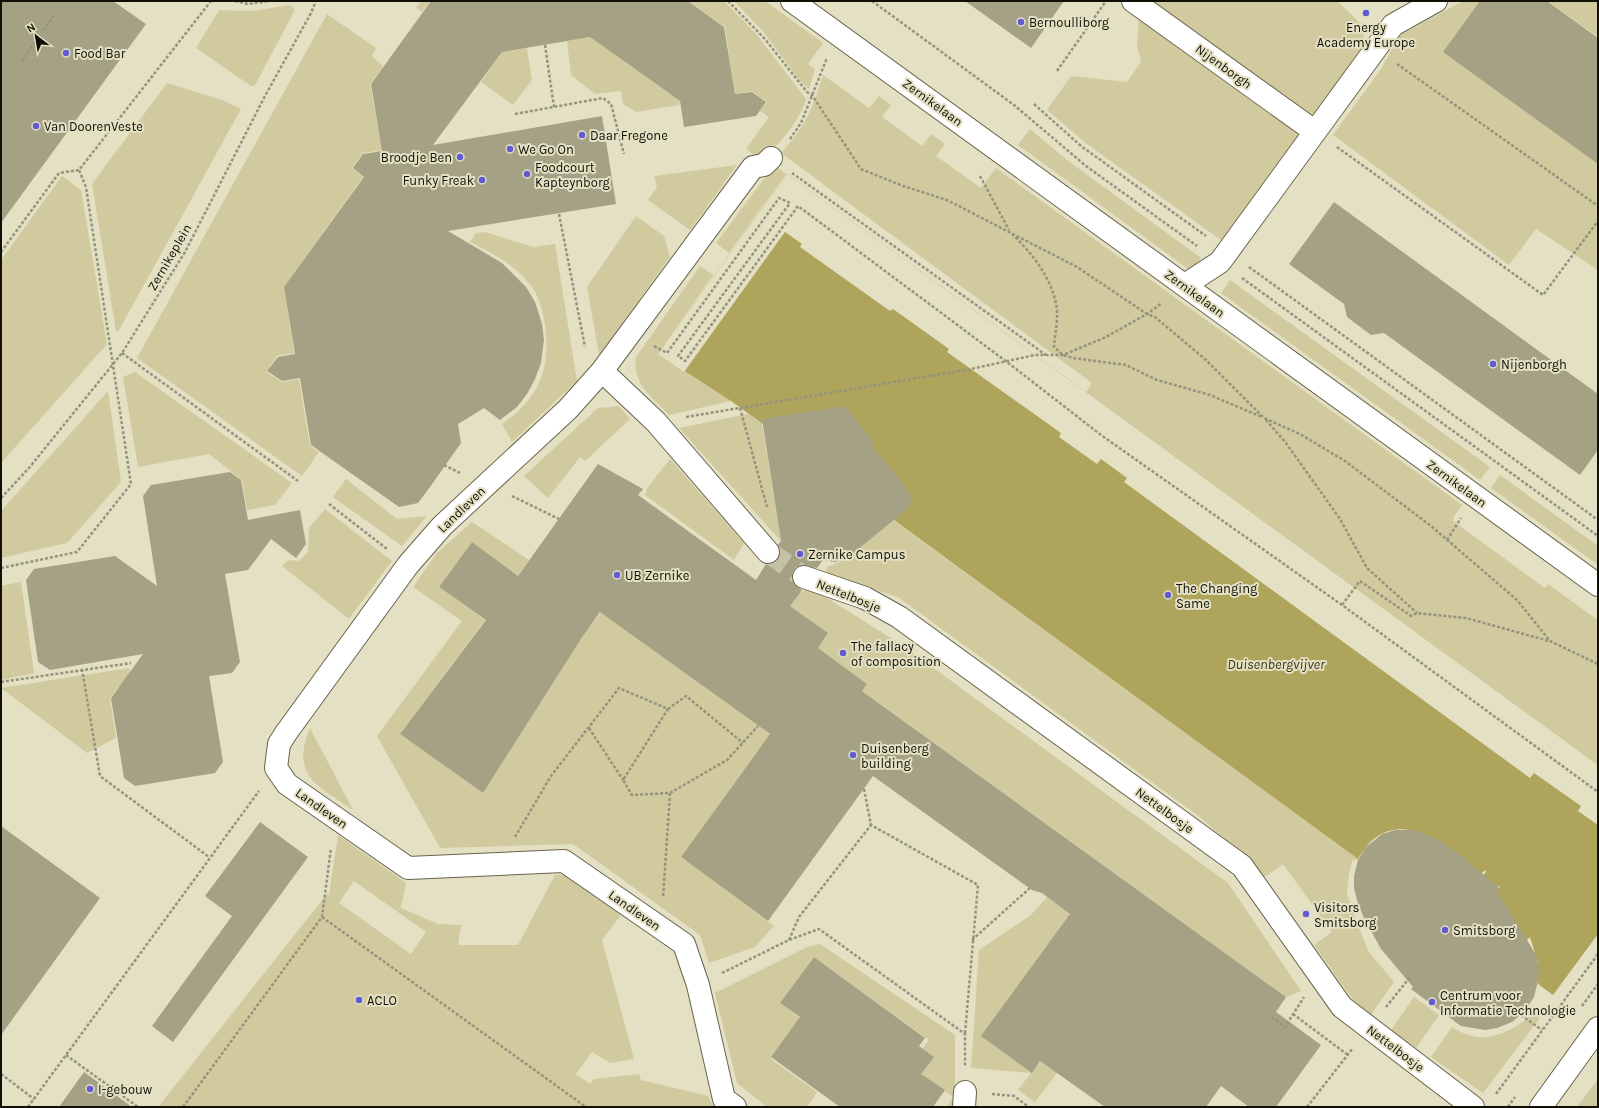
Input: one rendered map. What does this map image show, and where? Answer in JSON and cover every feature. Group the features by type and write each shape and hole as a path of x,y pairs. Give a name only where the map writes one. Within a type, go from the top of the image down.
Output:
{"street":[{"name":"Zernikelaan","path":"792,1 1598,585"},
{"name":"Nijenborgh","path":"1133,1 1314,131"},
{"path":"1185,285 1224,258 1314,131 1393,25 1436,1"},
{"name":"Landleven","path":"735,1107 724,1099 698,985 684,944 564,861 408,868 287,784 276,768 279,744 408,565 442,526 568,408 597,377 753,167 764,165 771,158"},
{"path":"597,377 656,422 768,552"},
{"name":"Nettelbosje","path":"804,577 865,598 899,616 1242,866 1342,1007 1473,1107"},
{"path":"1541,1107 1598,1028"}],"path":[{"path":"1,252 58,173 79,170 212,1"},
{"path":"236,1 248,4 270,1"},
{"name":"Zernikeplein","path":"1,498 29,468 114,365 122,353 186,252 265,96 311,13 316,1"},
{"path":"728,1 764,38 806,92 812,95 861,169 903,186 947,200 1077,267 1147,314 1155,316 1206,360 1264,418 1286,443 1340,519 1367,568 1417,613"},
{"path":"872,1 1014,105 1086,166 1224,258 1598,520"},
{"path":"1057,71 1106,1"},
{"path":"44,30 55,14"},
{"path":"22,61 40,35"},
{"path":"545,45 554,106"},
{"path":"1375,49 1598,206"},
{"path":"828,55 801,123 792,137 771,158 1048,356"},
{"path":"514,114 603,98 611,104 624,154"},
{"path":"1034,104 1081,146 1224,258 1598,536"},
{"path":"1314,131 1543,295 1598,221"},
{"path":"1,568 77,552 131,484 86,187 79,170"},
{"path":"980,176 1009,232 1027,248 1052,289 1056,305 1054,347 1063,355"},
{"path":"667,353 779,198 790,203 678,356 686,361 798,206 1008,362 1101,436 1342,605 1598,792"},
{"path":"559,214 597,377"},
{"path":"1063,355 1106,337 1147,314 1185,285"},
{"path":"122,353 298,481"},
{"path":"656,422 970,369 1035,355 1063,355 1092,362 1113,362 1126,365 1157,380 1210,396 1264,418 1300,434 1345,461 1447,540 1517,600 1550,641"},
{"path":"740,408 768,511"},
{"path":"487,484 559,519"},
{"path":"329,504 408,565"},
{"path":"1447,540 1464,514"},
{"path":"1342,605 1360,581 1411,616 1417,613 1466,618 1550,641 1598,664"},
{"path":"1,682 131,663"},
{"path":"82,669 100,776 209,857"},
{"path":"507,864 517,832 551,776 619,688 668,709"},
{"path":"623,780 668,709 686,696 743,742"},
{"path":"589,728 632,795 670,793 727,760 758,726"},
{"path":"28,1107 209,857 276,768"},
{"path":"789,940 799,917 871,825 864,789"},
{"path":"661,928 670,793"},
{"path":"183,1107 322,917 333,835 332,815"},
{"path":"871,825 978,885 965,1034 965,1100 1014,1096 1029,1107"},
{"path":"972,940 1031,887"},
{"path":"322,917 586,1107"},
{"path":"698,985 789,940 819,929 965,1034"},
{"path":"1495,1095 1598,954"},
{"path":"1307,1107 1411,976"},
{"path":"1272,1017 1285,1027 1305,995 1325,982"},
{"path":"1293,1014 1348,1055"},
{"path":"1521,1016 1542,1030"},
{"path":"66,1055 138,1107"},
{"path":"1,1074 34,1099"}],"shaded area":[{"path":"421,1 430,1 422,12 416,8"},
{"path":"689,1 724,1 757,35 806,99 803,108 793,125 782,140 762,161 746,149 769,117 760,111 767,102 752,91 735,94 725,27"},
{"path":"734,1 765,1 823,43 808,64 815,69 809,89 800,81 762,30"},
{"path":"1151,1 1337,1 1362,25 1364,41 1353,63 1311,118"},
{"path":"1463,1 1480,1 1598,164 1598,270 1536,229 1509,265 1333,135 1381,69 1399,36"},
{"path":"1548,1 1598,1 1598,37"},
{"path":"290,5 295,10 255,85 251,86 196,48 219,10 252,11"},
{"path":"327,14 376,48 372,56 383,66 370,84 382,150 363,153 352,168 363,177 284,287 294,353 277,356 266,372 282,382 299,379 310,446 319,452 302,476 137,358"},
{"path":"1139,15 1301,132 1221,240 1087,144 1047,110 1071,76 1127,82 1141,62 1137,45"},
{"path":"590,37 668,93 678,92 680,105 636,112 623,104 621,91 595,94 571,75 567,41"},
{"path":"527,48 532,80 513,105 481,82 502,52"},
{"path":"823,75 869,108 879,96 891,105 882,117 922,146 931,134 945,144 936,156 981,188 996,168 1462,505 1454,516 1453,521 1545,588 1548,584 1598,620 1598,765 1086,392 1092,383 781,153 797,134 807,117"},
{"path":"167,83 222,100 241,109 118,332 116,331 92,184"},
{"path":"1030,129 1067,160 1201,258 1191,271 1018,145"},
{"path":"737,165 690,230 648,200 657,187 654,176"},
{"path":"776,166 786,174 729,253 716,243 772,168"},
{"path":"62,176 81,190 107,344 1,463 1,260"},
{"path":"636,216 664,236 670,257 599,355 587,287"},
{"path":"485,232 533,247 555,244 577,381 512,442 502,424 525,404 540,382 546,356 545,325 538,298 532,287 523,276 502,260 470,242 476,233"},
{"path":"700,266 713,275 658,354 731,401 669,415 650,396 640,382 637,375 636,357"},
{"path":"1230,280 1490,467 1480,480 1221,293"},
{"path":"135,372 292,483 275,505 247,510 242,480 209,454 138,467 123,377"},
{"path":"108,391 121,482 67,543 1,558 1,511"},
{"path":"619,406 630,419 585,461 580,457 548,498 524,476 598,408"},
{"path":"748,414 762,424 781,541 679,428"},
{"path":"670,459 744,543 734,560 645,495 648,487"},
{"path":"1500,475 1598,546 1598,565 1491,488"},
{"path":"346,479 397,519 427,516 402,546 333,497"},
{"path":"325,509 392,561 349,619 282,566 288,560 299,561 308,552 309,528"},
{"path":"893,520 1358,859 1352,861 1347,893 1358,926 1369,952 1394,982 1370,1016 1352,998 1314,945 1332,932 1283,864 1265,877 1247,857 1197,815 898,597 826,574 827,567 846,559"},
{"path":"472,522 529,560 518,576 472,542 439,587 485,620 400,734 483,793 581,639 601,612 772,736 759,749 681,857 774,926 755,947 709,963 700,935 573,844 440,848 377,736 462,621 413,587 437,553"},
{"path":"21,582 34,673 1,680 1,586"},
{"path":"811,588 902,645 1228,883 1301,991 1286,997 860,689 867,684 818,648 828,633 790,606 799,593"},
{"path":"129,668 132,683 118,687 110,698 116,738 87,753 1,688"},
{"path":"310,728 353,810 319,786 311,778 306,769 303,758 305,744"},
{"name":"ACLO","path":"338,835 406,883 401,908 438,924 461,925 458,945 518,945 555,875 566,875 621,915 602,940 634,1059 610,1063 592,1052 576,1074 590,1084 594,1079 639,1074 641,1080 708,1096 714,1107 158,1107 327,894 329,895","holes":["354,881 426,932 411,954 339,903"]},
{"path":"1047,897 1070,913 1032,1072 1041,1061 1057,1073 1035,1102 1018,1090 1031,1073 971,1068 979,950 1031,915"},
{"path":"820,944 955,1035 955,1107 947,1107 953,1097 910,1066 929,1040 814,957 780,1003 800,1018 771,1059 817,1092 807,1107 767,1107 737,1083 715,993 807,947"},
{"path":"1414,997 1439,1015 1416,1048 1391,1030"},
{"path":"1535,1013 1540,1018 1483,1093 1431,1057 1452,1027 1463,1033 1485,1037 1505,1032"},
{"path":"1598,1079 1598,1107 1577,1107"}],"water":[{"name":"Duisenbergvijver","path":"787,174 1598,765 1598,934 1553,995 1538,984 1538,963 1530,937 1526,941 1496,891 1500,887 1499,886 1495,889 1481,878 1486,872 1485,870 1481,874 1452,850 1436,840 1419,832 1402,829 1386,832 1371,841 1358,859 731,401 658,354"}],"pier":[{"path":"787,174 1598,765 1598,825 1578,811 1581,806 1534,773 1530,778 1124,482 1127,478 1101,459 1097,464 1059,437 1061,433 947,352 949,349 893,309 890,311 800,247 802,244 785,232 684,372 658,354"}],"building":[{"name":"Van DoorenVeste","path":"1,1 113,1 146,24 1,223"},
{"path":"431,1 688,1 724,27 735,94 752,92 766,102 756,116 684,127 680,101 590,37 502,52 433,145 602,116 616,204 448,231 502,263 526,287 535,302 542,324 544,340 541,363 527,394 517,407 500,420 484,408 458,424 461,443 430,487 418,503 399,507 311,445 300,378 282,381 267,371 278,357 295,354 284,287 364,177 353,168 363,154 382,151 371,84"},
{"name":"Bernoulliborg","path":"965,1 1064,1 1031,48"},
{"path":"1480,1 1547,1 1598,38 1598,164 1443,52"},
{"name":"Nijenborgh","path":"1334,202 1598,394 1598,450 1580,475 1384,333 1371,335 1347,317 1344,304 1289,264"},
{"name":"Duisenberg building","path":"845,406 874,442 871,445 908,490 911,503 906,510 846,559 835,562 823,560 817,568 802,565 796,567 792,573 792,580 795,585 802,590 790,606 828,633 818,648 867,684 862,691 1286,997 1276,1012 1321,1045 1276,1107 1249,1107 1221,1086 1206,1107 1105,1107 1040,1061 1032,1073 981,1036 1070,914 1042,893 1032,890 873,776 768,921 681,857 770,734 600,612 581,639 483,793 400,734 486,620 439,587 472,542 518,576 598,464 643,489 638,495 756,580 766,564 776,562 780,556 778,545 781,541 762,419"},
{"path":"230,472 241,480 248,520 300,510 306,544 296,558 271,539 248,570 225,574 240,662 232,673 209,676 223,762 215,773 135,786 124,778 111,698 143,654 50,670 38,662 26,580 34,569 115,556 157,586 143,496 151,485"},
{"path":"260,822 308,857 173,1042 152,1026 232,916 205,896"},
{"path":"1,826 100,898 1,1035"},
{"name":"Smitsborg","path":"1395,830 1414,830 1437,839 1463,857 1499,888 1497,891 1536,955 1539,969 1534,997 1525,1011 1512,1022 1497,1028 1485,1030 1461,1026 1411,989 1413,987 1381,949 1358,904 1354,888 1354,876 1358,860 1365,848 1382,834"},
{"path":"814,957 925,1038 919,1046 934,1057 921,1074 945,1090 933,1107 840,1107 771,1057 800,1017 780,1003"},
{"name":"I-gebouw","path":"84,1072 132,1107 59,1107"}],"tunnel":[{"path":"768,552 804,577"}],"place":[{"name":"Energy Academy Europe","path":"1366,13"},
{"name":"Bernoulliborg","path":"1021,22"},
{"name":"Food Bar","path":"66,53"},
{"name":"Van DoorenVeste","path":"36,126"},
{"name":"Daar Fregone","path":"582,135"},
{"name":"We Go On","path":"510,149"},
{"name":"Broodje Ben","path":"460,157"},
{"name":"Foodcourt Kapteynborg","path":"527,174"},
{"name":"Funky Freak","path":"482,180"},
{"name":"Nijenborgh","path":"1493,364"},
{"name":"Zernike Campus","path":"800,554"},
{"name":"UB Zernike","path":"617,575"},
{"name":"The Changing Same","path":"1168,595"},
{"name":"The fallacy of composition","path":"843,653"},
{"name":"Duisenberg building","path":"853,755"},
{"name":"Visitors Smitsborg","path":"1306,914"},
{"name":"Smitsborg","path":"1445,930"},
{"name":"ACLO","path":"359,1000"},
{"name":"Centrum voor Informatie Technologie","path":"1432,1002"},
{"name":"I-gebouw","path":"90,1089"}]}
